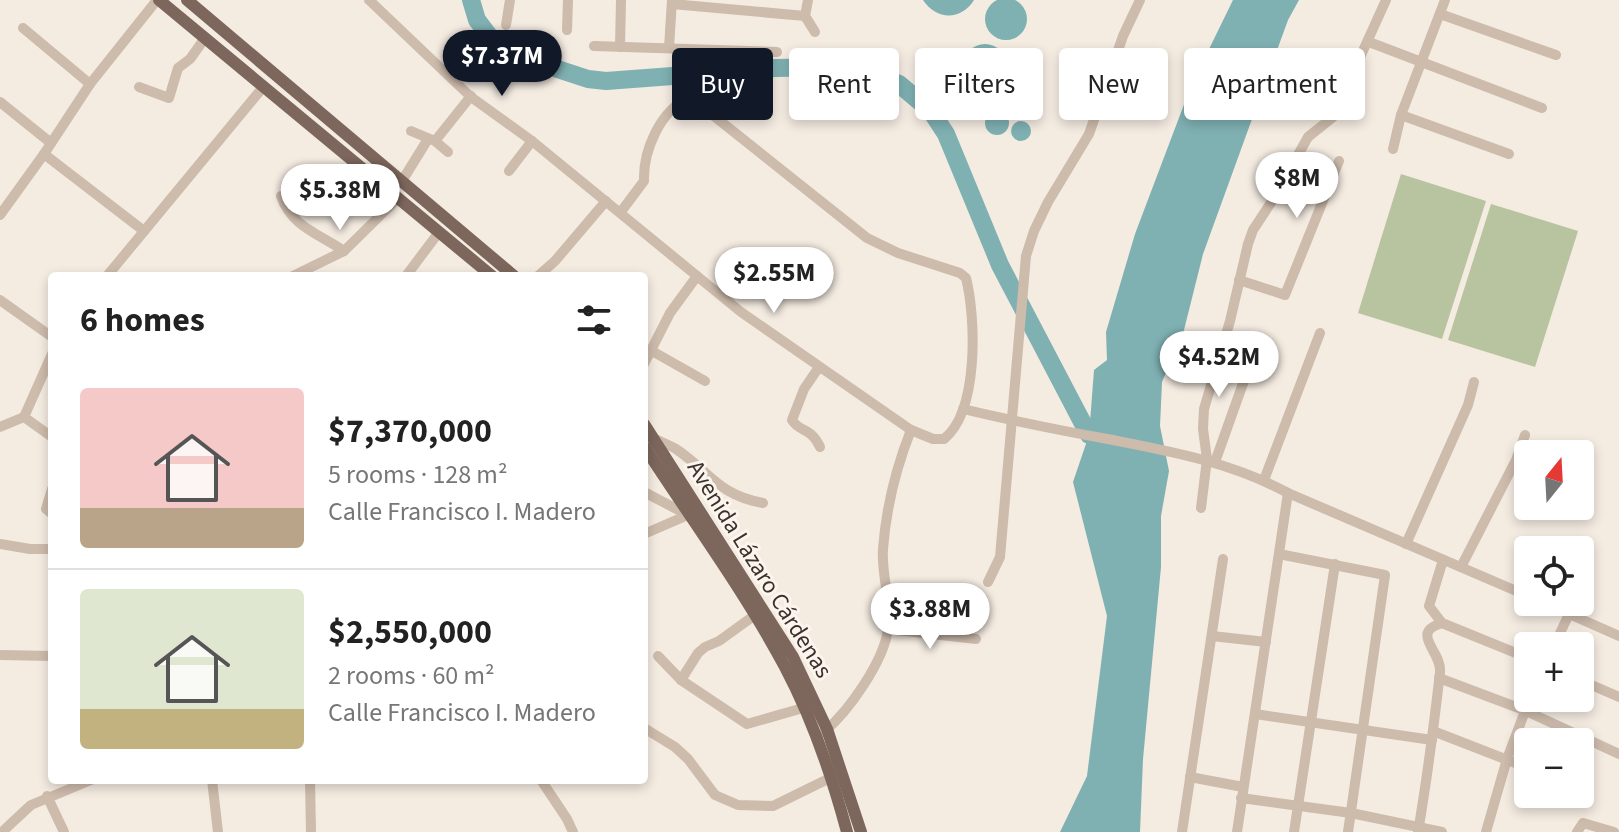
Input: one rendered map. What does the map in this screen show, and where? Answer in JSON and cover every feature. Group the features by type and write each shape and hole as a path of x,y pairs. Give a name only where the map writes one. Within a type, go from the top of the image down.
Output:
{"main road":[{"path":"158,0 486,272"},
{"path":"187,0 510,272"},
{"name":"Avenida Lázaro Cárdenas","path":"648,441 688,515 755,615 803,708 822,734 830,778 847,832"},
{"name":"Avenida Lázaro Cárdenas","path":"648,441 793,657 861,832"}],"street":[{"path":"0,215 90,84 158,0"},
{"path":"369,0 471,96 532,141 606,201 620,213 741,312 911,430 933,439 944,439 952,433 963,409 974,354 966,278 960,273 898,253 867,238 690,97 676,106 661,123 647,153 644,181 620,213"},
{"path":"506,25 510,0"},
{"path":"567,30 568,0"},
{"path":"620,47 621,0"},
{"path":"808,0 805,16 815,32"},
{"path":"988,582 1000,557 1026,256 1048,202 1089,134 1118,49 1140,0"},
{"path":"1211,461 1203,429 1204,409 1253,230 1308,137 1333,117 1386,0"},
{"path":"1393,149 1401,115 1445,0"},
{"path":"669,48 672,2 805,16"},
{"path":"1440,14 1556,55"},
{"path":"23,28 90,84"},
{"path":"139,87 169,98 178,68 190,59 205,38"},
{"path":"1369,42 1542,108"},
{"path":"594,46 777,52"},
{"path":"110,272 264,86"},
{"path":"402,181 432,140 471,96"},
{"path":"0,102 51,143"},
{"path":"1401,115 1509,154"},
{"path":"411,131 432,140 448,152"},
{"path":"509,171 532,141"},
{"path":"44,154 144,231"},
{"path":"1239,280 1285,295 1339,161"},
{"path":"0,192 12,196"},
{"path":"281,196 285,209 295,221 344,251"},
{"path":"301,272 344,251 398,198"},
{"path":"543,272 606,201"},
{"path":"409,272 439,232"},
{"path":"492,272 496,260"},
{"path":"648,358 670,313 697,276"},
{"path":"0,300 48,334"},
{"path":"1264,480 1320,333"},
{"path":"1201,508 1211,461 1256,347"},
{"path":"652,351 705,381"},
{"path":"0,427 24,417 48,363"},
{"path":"819,367 804,389 792,420 796,426 814,435 820,447"},
{"path":"1406,544 1468,405 1474,382"},
{"path":"963,409 1211,461 1264,480 1514,590"},
{"path":"24,417 48,434"},
{"path":"822,734 852,702 866,681 888,629 883,553 886,523 901,455 911,430"},
{"path":"1461,567 1516,460 1525,435"},
{"path":"648,441 677,450 710,480 728,491 763,503"},
{"path":"1237,832 1288,493"},
{"path":"648,494 688,515"},
{"path":"648,532 688,515"},
{"path":"0,544 48,549"},
{"path":"1279,554 1385,575 1348,832"},
{"path":"1182,832 1223,559"},
{"path":"1443,560 1429,606 1442,623 1514,652"},
{"path":"1294,832 1335,564"},
{"path":"681,680 705,647 755,615"},
{"path":"1574,616 1619,636"},
{"path":"1418,829 1433,736 1440,663 1427,640 1427,631 1442,623"},
{"path":"888,629 976,639"},
{"path":"1212,636 1266,642"},
{"path":"0,655 48,656"},
{"path":"658,656 681,680 747,724 803,708"},
{"path":"1439,678 1514,706"},
{"path":"1594,686 1619,697"},
{"path":"1486,832 1523,712"},
{"path":"1528,712 1619,754"},
{"path":"1255,714 1433,736 1514,762"},
{"path":"648,731 681,753 715,795 738,805 773,806 830,778"},
{"path":"1190,777 1297,806 1351,813 1442,832"},
{"path":"2,832 31,805 80,784"},
{"path":"212,784 218,832"},
{"path":"310,784 311,832"},
{"path":"544,784 573,832"},
{"path":"47,796 64,832"},
{"path":"1577,832 1583,823 1614,832"}],"green space":[{"path":"1401,174 1486,201 1442,339 1358,313"},
{"path":"1491,204 1578,231 1535,367 1448,340"}],"water":[{"path":"998,-1 1014,-1 1026,11 1026,27 1014,39 998,39 986,27 986,11"},
{"path":"923,0 974,0 962,12 948,15 928,7"},
{"path":"1233,0 1299,0 1278,48 1210,48"},
{"path":"985,44 997,48 973,48"},
{"path":"1184,104 1184,120 1252,120 1203,254 1184,330 1162,382 1160,426 1169,471 1161,516 1161,567 1143,759 1140,832 1060,832 1087,776 1107,616 1073,482 1089,435 1094,370 1107,360 1106,332 1135,234"},
{"path":"986,120 1008,120 1008,128 1002,134 992,134 986,128"},
{"path":"1021,121 1028,124 1031,131 1028,138 1021,141 1014,138 1011,131 1014,124"}],"waterway":[{"path":"471,0 477,20 493,41 524,58 588,79 606,81 686,75 712,69 832,67 872,72 899,84 931,111 946,134 1000,265 1089,435"}]}
